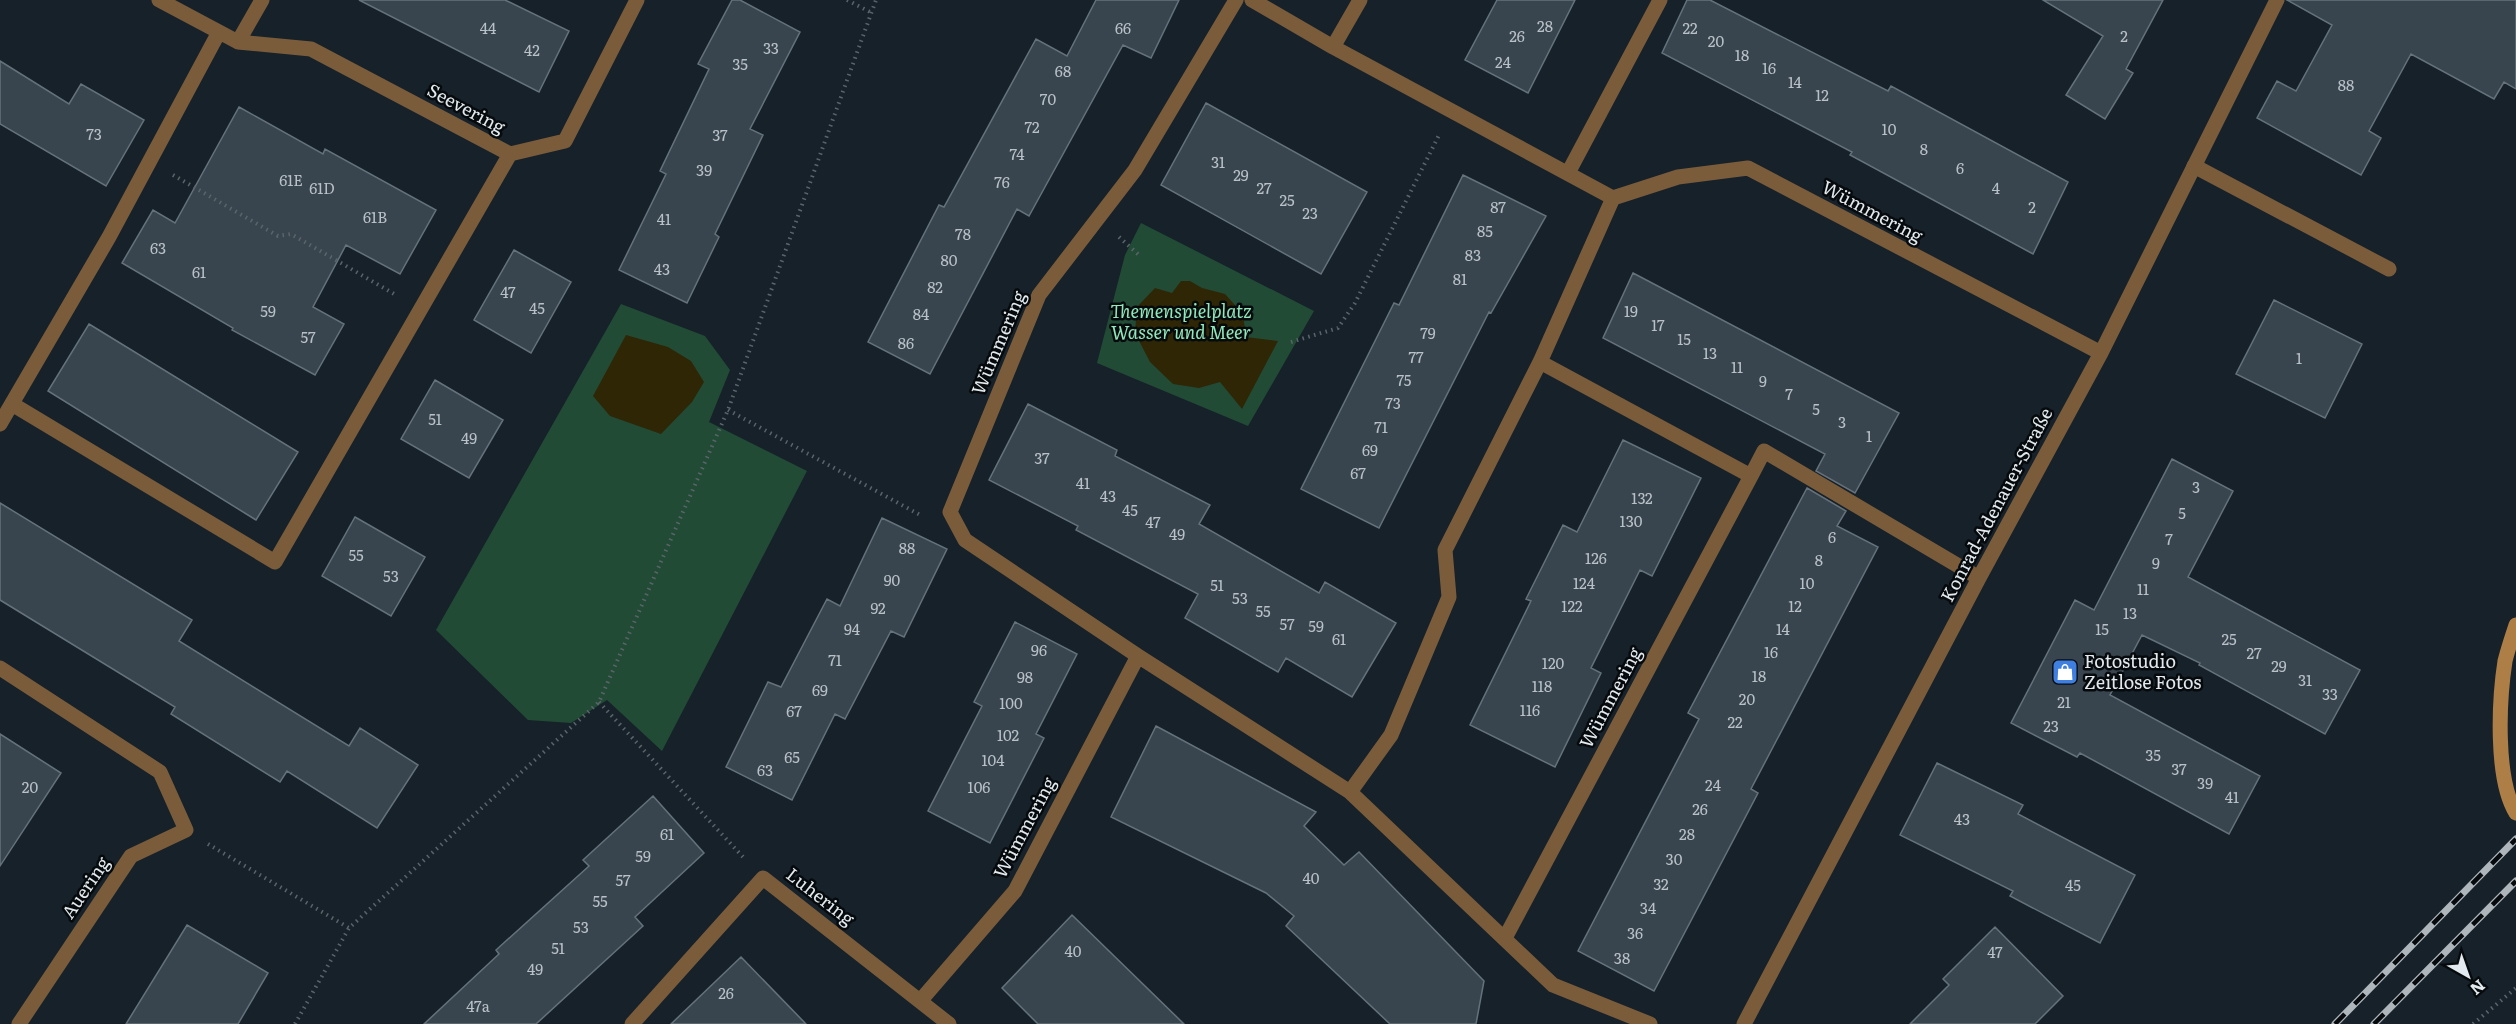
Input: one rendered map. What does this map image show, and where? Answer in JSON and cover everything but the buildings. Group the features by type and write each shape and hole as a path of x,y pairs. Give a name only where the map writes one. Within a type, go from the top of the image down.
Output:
{"street":[{"name":"Seevering","path":"159,0 238,42 311,49 510,154 565,141 637,0"},
{"path":"238,42 262,0"},
{"name":"Wümmering","path":"1236,0 1135,170 1038,295 950,512 965,540 1138,656 1350,792 1553,985 1650,1024"},
{"path":"1252,0 1333,47 1613,198 1540,362 1445,550 1449,597 1391,735 1350,792"},
{"path":"1333,47 1359,0"},
{"path":"1568,173 1660,0"},
{"name":"Konrad-Adenauer-Straße","path":"1744,1024 1979,578 2101,353 2277,0"},
{"path":"0,424 109,237 219,32"},
{"path":"12,404 275,562 510,154"},
{"path":"2194,166 2389,269"},
{"name":"Wümmering","path":"1613,198 1678,177 1748,168 2101,353"},
{"path":"1540,362 1751,476"},
{"name":"Wümmering","path":"1505,938 1764,451 1979,578"},
{"path":"2516,625 2505,660 2500,720 2503,764 2511,804 2516,813"},
{"name":"Wümmering","path":"921,1000 1015,891 1138,656"},
{"path":"0,668 160,772 186,830"},
{"name":"Auering","path":"19,1024 130,856 186,830"},
{"name":"Luhering","path":"632,1024 763,878 949,1024"}],"path":[{"path":"847,0 870,12"},
{"path":"295,1024 349,928 598,702 728,410 876,0"},
{"path":"1291,342 1338,328 1355,303 1452,111"},
{"path":"149,161 278,236 291,234 421,309"},
{"path":"728,410 924,517"},
{"path":"598,702 763,878"},
{"path":"186,830 349,928"},
{"path":"2473,1024 2516,988"}],"green space":[{"name":"Themenspielplatz Wasser und Meer","path":"1141,223 1314,311 1248,426 1097,363 1125,255"},
{"path":"621,304 705,336 730,370 709,422 807,471 662,751 607,700 571,723 528,720 436,630"}],"sand":[{"path":"1181,281 1190,281 1202,288 1225,294 1243,314 1246,337 1278,341 1242,409 1220,382 1199,388 1173,384 1150,362 1135,333 1137,307 1155,288 1172,293"},
{"path":"626,335 668,347 691,361 704,382 692,402 661,434 610,416 593,396"}],"railway":[{"path":"2335,1024 2516,839"},
{"path":"2374,1024 2516,881"}],"place":[{"name":"Fotostudio Zeitlose Fotos","path":"2065,672"}]}
